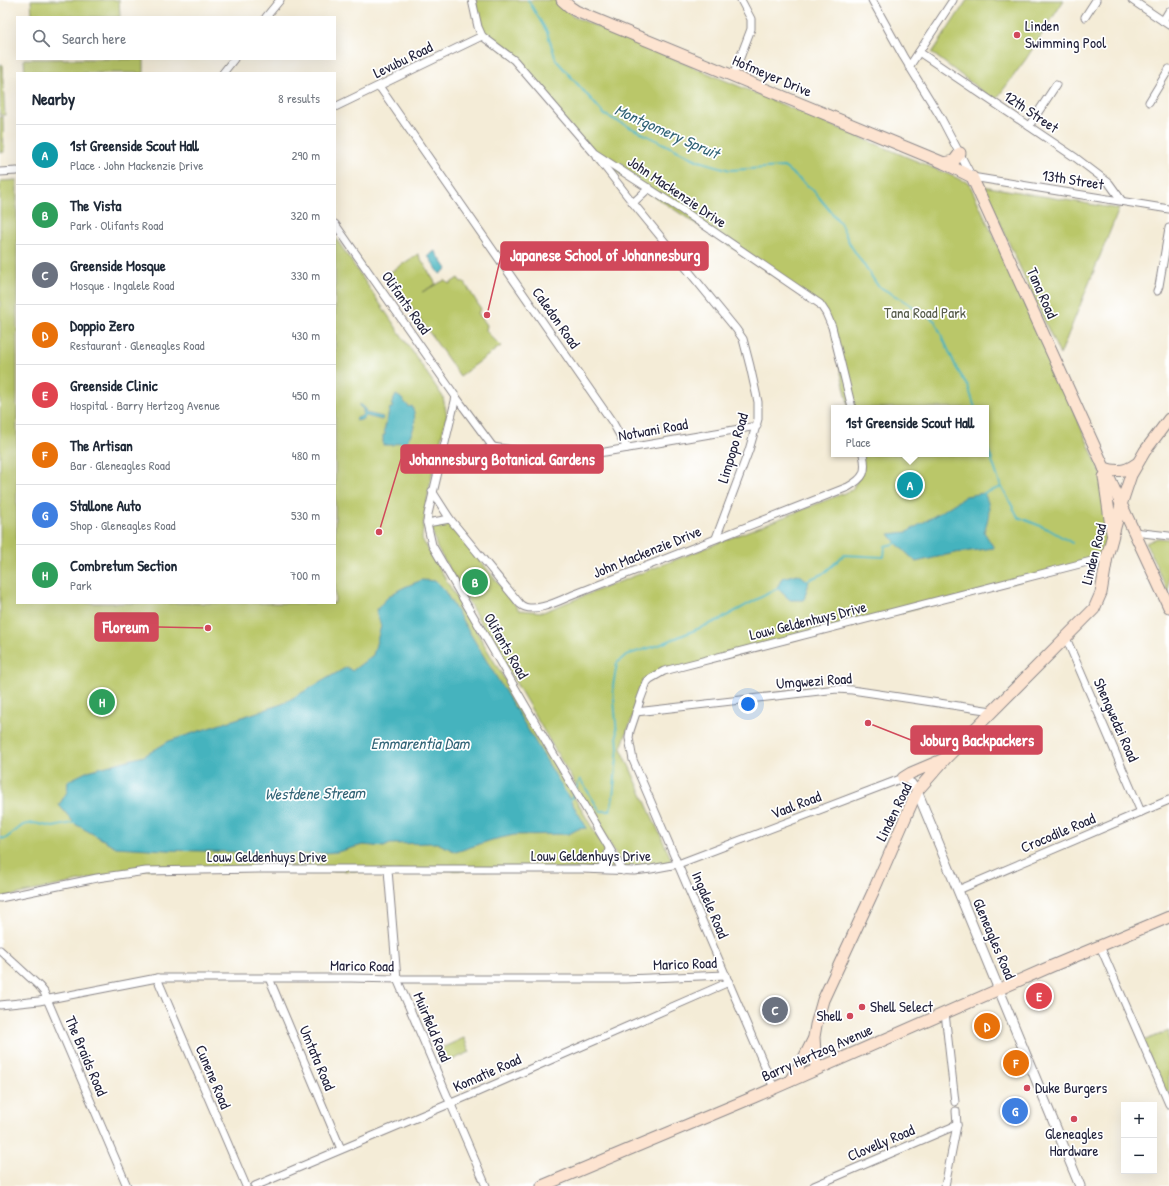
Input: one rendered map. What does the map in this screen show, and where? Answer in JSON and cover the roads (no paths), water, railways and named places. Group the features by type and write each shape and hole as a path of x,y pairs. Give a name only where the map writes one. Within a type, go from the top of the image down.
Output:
{"main road":[{"name":"Hofmeyer Drive","path":"562,0 576,11 944,163 972,177"},
{"path":"944,163 954,161 960,153"},
{"name":"Tana Road","path":"972,177 1169,607"},
{"name":"Linden Road","path":"816,1069 814,1037 823,1000 873,892 917,791 946,758 1090,614 1101,593 1107,557 1128,481 1136,464 1169,419"},
{"path":"1114,536 1103,465 1120,471 1127,470 1136,464"},
{"path":"1114,536 1123,528 1134,531"},
{"path":"903,778 911,772 946,758"},
{"name":"Barry Hertzog Avenue","path":"542,1186 774,1088 1169,917"},
{"path":"790,1081 804,1058 814,1037"}],"street":[{"path":"472,0 482,36"},
{"path":"733,76 751,29 751,19 741,0"},
{"name":"Tana Road","path":"872,0 909,67 941,118 972,177"},
{"path":"909,67 953,0"},
{"path":"1085,17 1096,0"},
{"path":"1132,0 1166,23 1169,11"},
{"path":"267,16 278,1"},
{"name":"Levubu Road","path":"336,107 482,36"},
{"name":"John Mackenzie Drive","path":"482,36 514,60 594,153 649,188 820,304 832,327 851,405"},
{"name":"12th Street","path":"919,52 1076,158 1110,183 1115,188 1122,201"},
{"path":"227,71 233,60"},
{"path":"1149,102 1169,69"},
{"path":"1029,126 1056,85"},
{"name":"Caledon Road","path":"379,86 613,423 627,448"},
{"name":"Limpopo Road","path":"594,153 740,334 744,344 758,402 757,426 750,450 716,538"},
{"path":"0,172 16,171"},
{"name":"13th Street","path":"972,177 1169,209"},
{"path":"633,203 649,188"},
{"name":"Olifants Road","path":"336,225 456,397 493,447"},
{"path":"1157,291 1169,228"},
{"name":"Olifants Road","path":"456,397 432,491 427,523 429,535 436,553 622,870"},
{"name":"Notwani Road","path":"438,468 493,447 561,456 605,452 757,426"},
{"name":"John Mackenzie Drive","path":"432,491 450,519 520,604 525,608 529,608 547,606 853,484 863,476 865,466 864,457"},
{"path":"427,523 450,519"},
{"path":"1134,531 1169,536"},
{"name":"Louw Geldenhuys Drive","path":"0,898 97,878 146,871 258,869 622,870 651,869 678,864 633,760 629,738 636,712 647,682 653,676 659,673 1107,557"},
{"name":"Shengwedzi Road","path":"1066,638 1142,812"},
{"name":"Umgwezi Road","path":"636,712 837,689 992,711"},
{"path":"903,778 912,783 917,791"},
{"name":"Vaal Road","path":"678,864 903,778"},
{"name":"Gleneagles Road","path":"917,791 1080,1186"},
{"name":"Crocodile Road","path":"958,890 1169,800"},
{"path":"602,870 606,862 609,849"},
{"name":"Ingalele Road","path":"678,864 774,1088"},
{"name":"Muirfield Road","path":"388,870 398,979 486,1186"},
{"path":"1100,946 1169,1104"},
{"name":"The Braids Road","path":"0,950 39,986 47,999 127,1186"},
{"name":"Marico Road","path":"0,1005 39,1001 157,978 727,979"},
{"name":"Cunene Road","path":"157,978 246,1186"},
{"name":"Umtata Road","path":"269,978 341,1149"},
{"name":"Komatie Road","path":"255,1186 451,1103 727,979"},
{"path":"945,1013 955,1102"},
{"path":"945,1186 957,1125 956,1111"},
{"name":"Clovelly Road","path":"814,1186 957,1125"}],"water":[{"path":"435,251 447,269 440,274 428,256"},
{"path":"396,395 409,407 412,406 415,417 414,427 409,437 402,445 400,442 392,445 383,445 383,435 385,435 384,431 390,408 393,406 391,405"},
{"path":"360,404 365,408 366,413 383,417 382,420 366,416 361,420 355,421 356,418 363,414 363,409 359,406"},
{"path":"984,493 987,498 989,512 984,532 994,548 955,553 916,562 896,543 889,534 907,532 966,496"},
{"path":"797,574 809,581 804,600 790,600 777,588 782,578"},
{"name":"Emmarentia Dam","path":"422,580 435,581 444,590 587,828 578,829 569,834 514,835 492,840 456,852 437,843 390,844 384,847 363,845 337,852 311,854 166,850 116,847 75,824 59,805 67,792 68,781 88,771 144,756 169,741 282,704 347,667 352,671 373,655 381,626 376,611 386,599 396,591"}],"waterway":[{"name":"Montgomery Spruit","path":"528,0 547,32 556,60 605,115 699,161 730,170 784,167 813,190 840,223 851,246 878,286 935,321 957,369 968,386 974,405"},
{"name":"Montgomery Spruit","path":"989,452 1001,487"},
{"path":"983,495 984,493 1002,487 1018,517 1048,529 1072,543"},
{"path":"806,581 824,573 844,555 884,557 885,546 897,543"},
{"path":"576,789 580,779 600,811 610,811 613,797 618,748 613,686 617,663 626,655 659,645 719,620 780,587"},
{"name":"Westdene Stream","path":"570,801 574,793"},
{"name":"Westdene Stream","path":"0,838 5,839 23,825 34,823 53,827 77,822"}],"place":[{"name":"Linden Swimming Pool","path":"1017,35"},
{"name":"Japanese School of Johannesburg","path":"487,315"},
{"name":"1st Greenside Scout Hall","path":"910,485"},
{"name":"Johannesburg Botanical Gardens","path":"379,532"},
{"name":"The Vista","path":"475,582"},
{"name":"Floreum","path":"208,628"},
{"name":"Combretum Section","path":"102,702"},
{"name":"Joburg Backpackers","path":"868,723"},
{"name":"Greenside Clinic","path":"1039,996"},
{"name":"Shell Select","path":"862,1007"},
{"name":"Greenside Mosque","path":"775,1010"},
{"name":"Shell","path":"850,1016"},
{"name":"Doppio Zero","path":"987,1026"},
{"name":"The Artisan","path":"1016,1063"},
{"name":"Duke Burgers","path":"1027,1088"},
{"name":"Stallone Auto","path":"1015,1111"},
{"name":"Gleneagles Hardware","path":"1074,1119"}],"park label":[{"name":"Tana Road Park","path":"925,313"}]}
